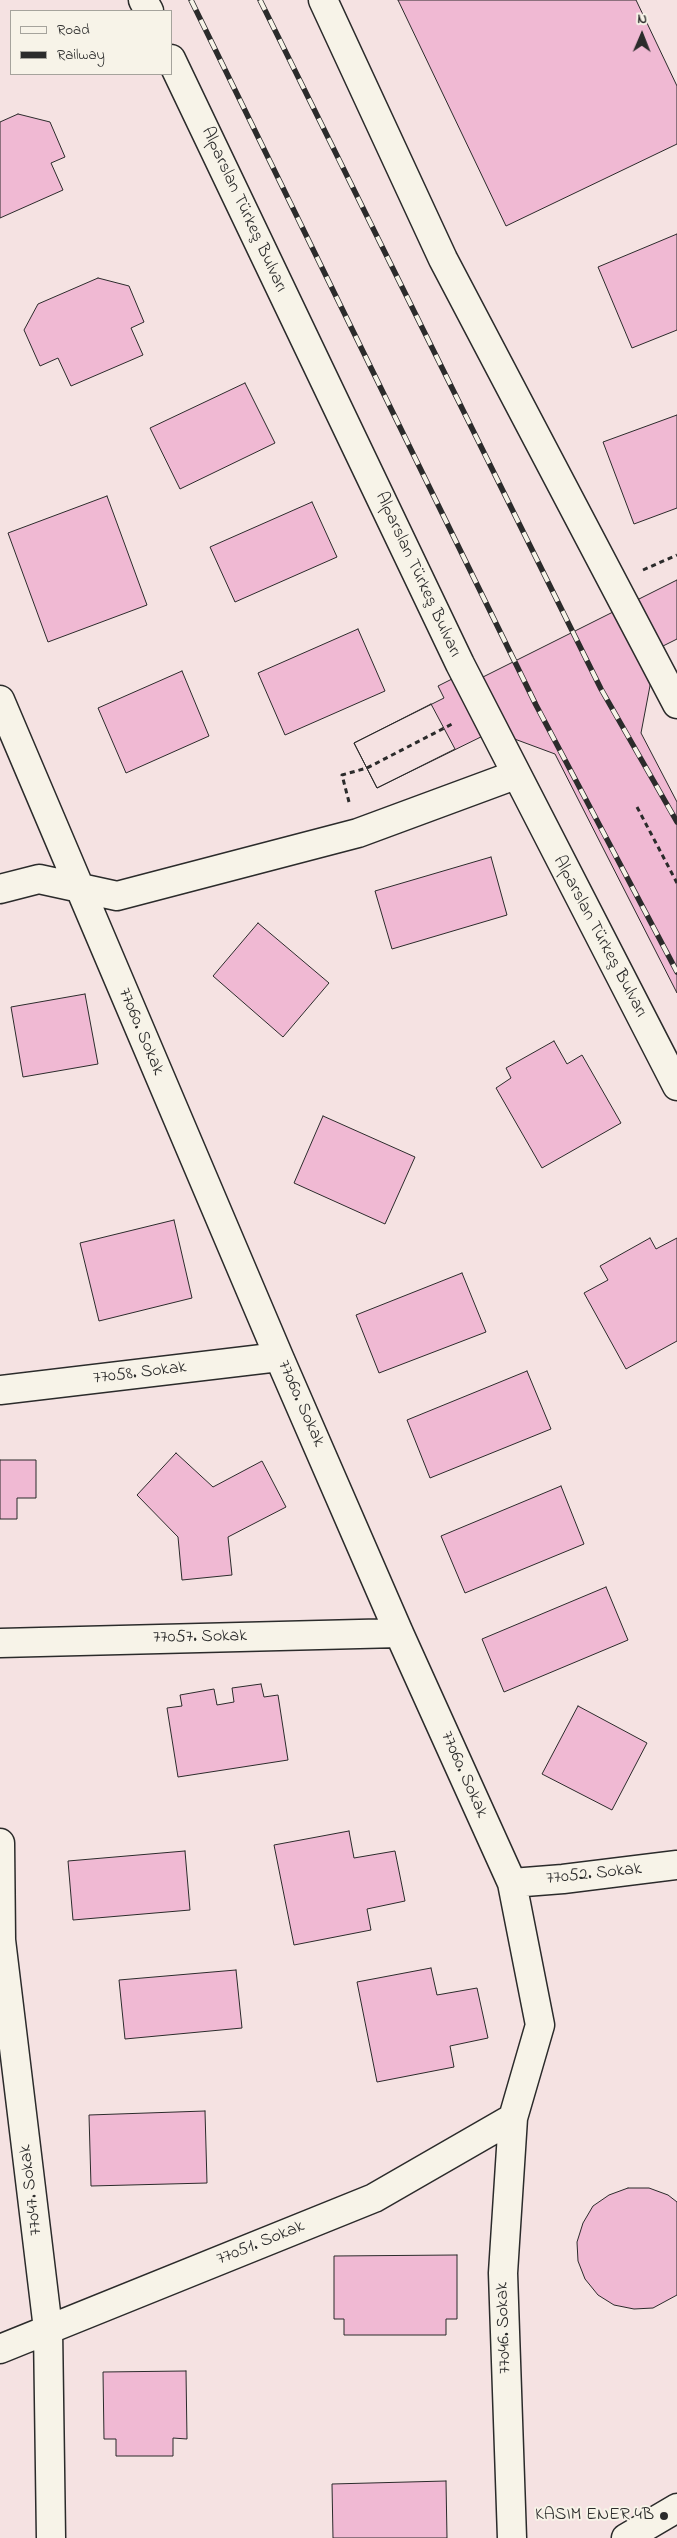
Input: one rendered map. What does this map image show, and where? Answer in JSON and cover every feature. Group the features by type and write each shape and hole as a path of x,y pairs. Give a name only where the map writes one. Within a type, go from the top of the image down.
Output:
{"street":[{"path":"323,0 443,259 673,687"},
{"name":"Alparslan Türkeş Bulvarı","path":"172,60 460,664 515,775 677,1086"},
{"name":"77060. Sokak","path":"0,700 279,1357 399,1633 512,1883 540,2025 513,2118"},
{"path":"0,888 39,879 117,896 358,833 515,775"},
{"name":"77058. Sokak","path":"0,1390 279,1357"},
{"name":"77057. Sokak","path":"0,1643 399,1633"},
{"name":"77047. Sokak","path":"0,1843 1,1940 48,2329 51,2538"},
{"name":"77052. Sokak","path":"512,1883 563,1879 677,1865"},
{"name":"77051. Sokak","path":"0,2349 374,2198 513,2118"},
{"name":"77046. Sokak","path":"512,2538 503,2273 513,2118"},
{"path":"626,2538 677,2508"}],"path":[{"path":"642,570 677,554"},
{"path":"358,833 342,775 367,768 454,722"},
{"path":"637,807 677,883"}],"building":[{"path":"398,0 636,0 677,86 677,144 506,226"},
{"path":"18,114 50,122 65,157 51,163 63,190 0,218 0,122"},
{"path":"677,234 677,330 632,348 598,267"},
{"path":"98,278 129,286 144,322 131,328 143,355 71,386 58,358 40,366 24,330 38,304"},
{"path":"245,383 275,443 180,489 150,428"},
{"path":"677,415 677,508 634,524 603,442"},
{"path":"107,496 147,605 48,642 8,533"},
{"path":"312,502 337,557 235,602 210,547"},
{"path":"677,580 677,639 657,649 641,733 677,802 677,993 555,754 493,731 377,788 354,743 444,698 438,686 456,677 461,688"},
{"path":"358,629 385,691 285,735 258,673"},
{"path":"182,671 209,736 126,773 98,708"},
{"path":"431,704 455,749 377,788 354,743"},
{"path":"491,857 507,915 392,949 375,891"},
{"path":"258,923 329,983 283,1037 213,976"},
{"path":"85,994 98,1064 23,1077 11,1007"},
{"path":"554,1041 567,1064 582,1055 621,1123 542,1168 496,1088 511,1078 506,1068"},
{"path":"323,1116 415,1157 385,1224 294,1183"},
{"path":"174,1220 192,1298 99,1321 80,1243"},
{"path":"650,1238 656,1249 677,1238 677,1341 626,1369 584,1293 608,1280 600,1266"},
{"path":"462,1273 486,1332 379,1373 356,1315"},
{"path":"527,1371 551,1429 430,1478 407,1420"},
{"path":"176,1453 213,1487 262,1461 286,1507 228,1537 232,1575 182,1580 178,1537 137,1495"},
{"path":"0,1460 36,1460 36,1498 17,1498 17,1519 0,1519"},
{"path":"561,1486 584,1544 465,1593 441,1536"},
{"path":"606,1587 628,1640 504,1692 482,1639"},
{"path":"261,1684 264,1697 278,1695 288,1760 178,1777 167,1708 182,1706 180,1695 214,1689 217,1705 234,1702 232,1688"},
{"path":"578,1706 647,1743 612,1810 542,1774"},
{"path":"349,1831 354,1858 395,1851 405,1901 367,1909 371,1930 294,1945 274,1845"},
{"path":"185,1851 190,1910 73,1920 68,1861"},
{"path":"431,1968 437,1995 477,1988 488,2038 450,2046 454,2067 377,2082 357,1982"},
{"path":"236,1970 242,2028 125,2039 119,1980"},
{"path":"205,2111 207,2183 91,2186 89,2115"},
{"path":"628,2188 649,2188 668,2195 677,2202 677,2295 653,2308 634,2309 614,2305 598,2295 585,2279 578,2261 577,2242 583,2223 593,2206 609,2195"},
{"path":"457,2255 457,2319 446,2319 446,2335 344,2335 344,2319 334,2319 334,2256"},
{"path":"186,2371 187,2439 173,2438 173,2456 116,2456 116,2439 104,2439 103,2372"},
{"path":"446,2481 447,2538 333,2538 332,2484"}],"railway":[{"path":"191,0 536,705 677,972"},
{"path":"260,0 601,689 677,822"}],"place":[{"name":"KASIM ENER 4B","path":"664,2516"}]}
